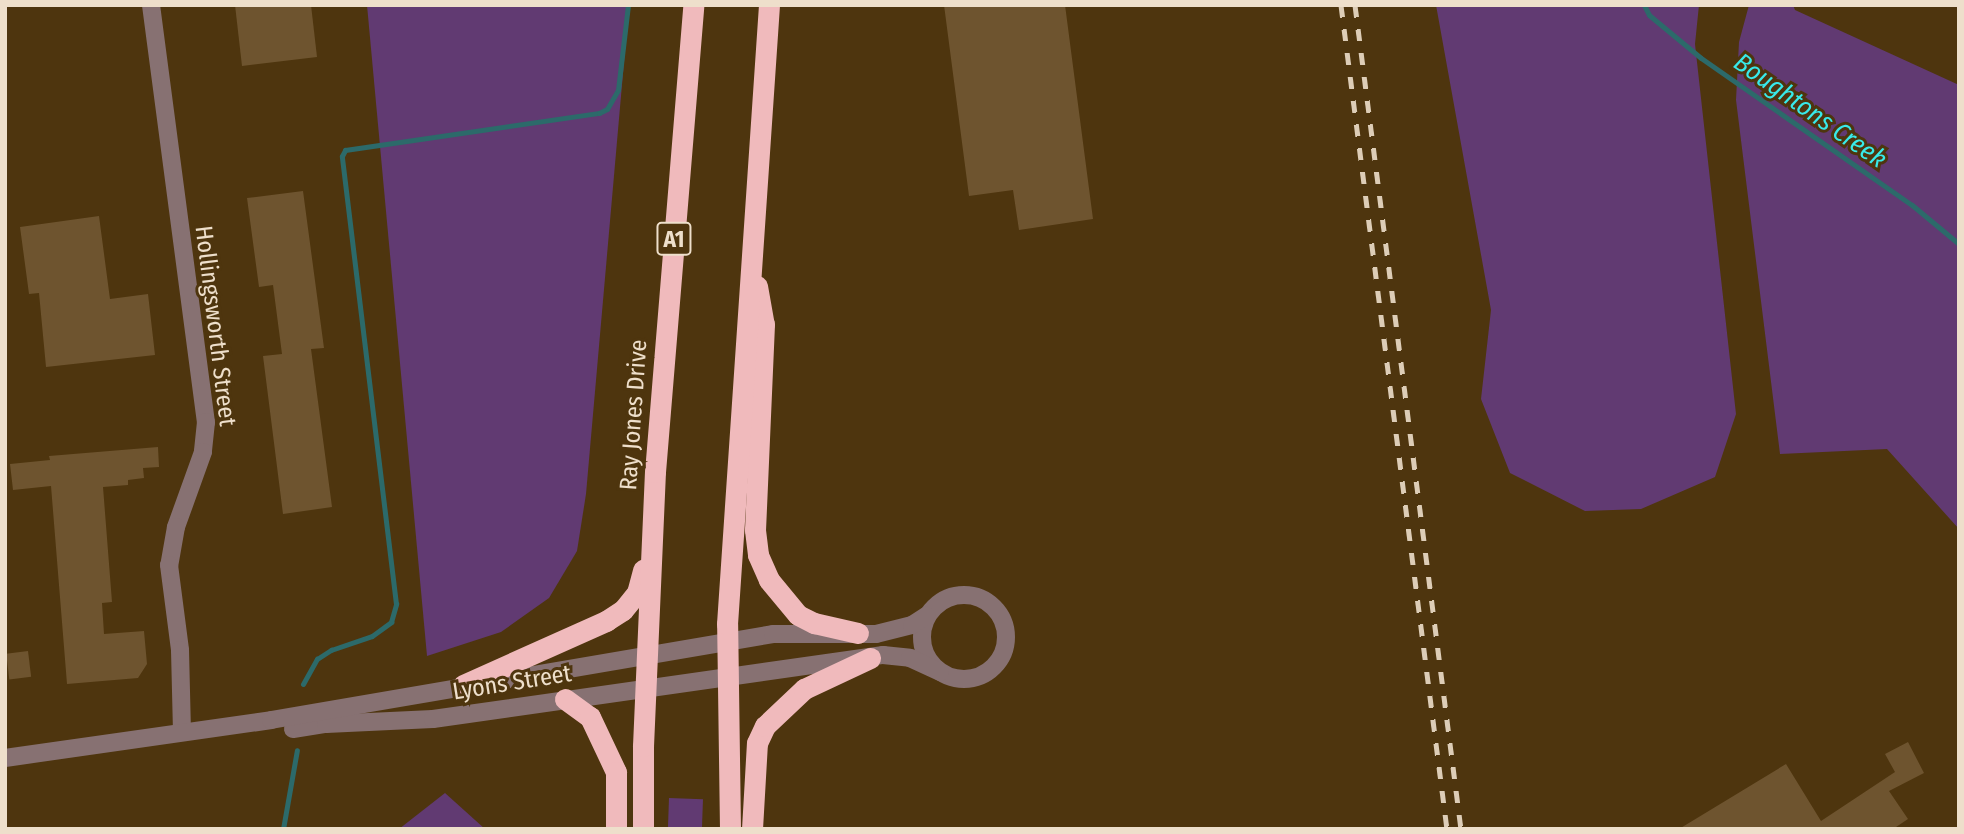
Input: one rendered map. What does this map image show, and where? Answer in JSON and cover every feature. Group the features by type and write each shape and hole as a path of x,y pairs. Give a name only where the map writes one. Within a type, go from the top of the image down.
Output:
{"highway":[{"name":"Ray Jones Drive","path":"643,829 646,657 652,538 693,5"},
{"path":"730,829 727,642 769,5"},
{"path":"751,249 764,324 755,530 758,555 769,580 785,603 798,615 814,623 858,634"},
{"path":"463,685 606,621 623,610 637,593 652,538"},
{"path":"752,829 757,743 765,726 804,690 870,658"},
{"path":"565,699 590,717 616,772 616,829"}],"street":[{"name":"Hollingsworth Street","path":"151,5 206,422 203,452 176,527 169,565 180,650 182,731"},
{"path":"970,594 992,604 1005,625 1004,649 986,673 959,679 940,672 924,653 921,640 926,616 942,600 970,594"},
{"name":"Lyons Street","path":"5,758 284,718 463,685 773,634 877,634 912,625 926,616"},
{"name":"Lyons Street","path":"87,747 146,746 326,724 433,719 883,655 910,658 940,672"}],"shaded area":[{"path":"367,5 629,5 586,494 577,551 549,598 501,632 427,656"},
{"path":"1436,5 1699,5 1695,44 1736,414 1715,477 1641,509 1585,511 1510,473 1481,399 1491,310"},
{"path":"1749,5 1793,5 1795,10 1959,85 1959,529 1887,449 1780,454 1736,100 1739,42"},
{"path":"445,793 485,829 399,829"},
{"path":"669,798 703,799 702,829 668,829"}],"building":[{"path":"235,5 311,5 317,57 242,66"},
{"path":"944,5 1065,5 1093,219 1019,230 1013,190 969,196"},
{"path":"303,191 324,348 311,349 332,507 283,514 263,356 282,354 273,285 259,287 247,198"},
{"path":"99,216 110,299 148,294 155,355 46,367 39,293 29,294 20,227"},
{"path":"158,447 159,467 143,468 144,478 128,480 128,485 103,487 112,602 102,603 104,634 144,631 147,664 138,678 67,684 51,486 13,490 10,464 50,460 49,456"},
{"path":"28,651 31,677 9,679 6,654"},
{"path":"1908,742 1924,773 1889,791 1908,819 1893,829 1679,829 1786,764 1821,821 1895,772 1885,754"}],"waterway":[{"path":"303,684 317,659 331,650 372,636 391,622 396,604 342,156 345,150 599,113 607,109 618,90 628,5"},
{"name":"Boughtons Creek","path":"1644,5 1649,15 1701,58 1912,205 1959,244"},
{"path":"283,829 297,750"}],"railway":[{"path":"1341,5 1447,829"},
{"path":"1355,5 1461,829"}]}
